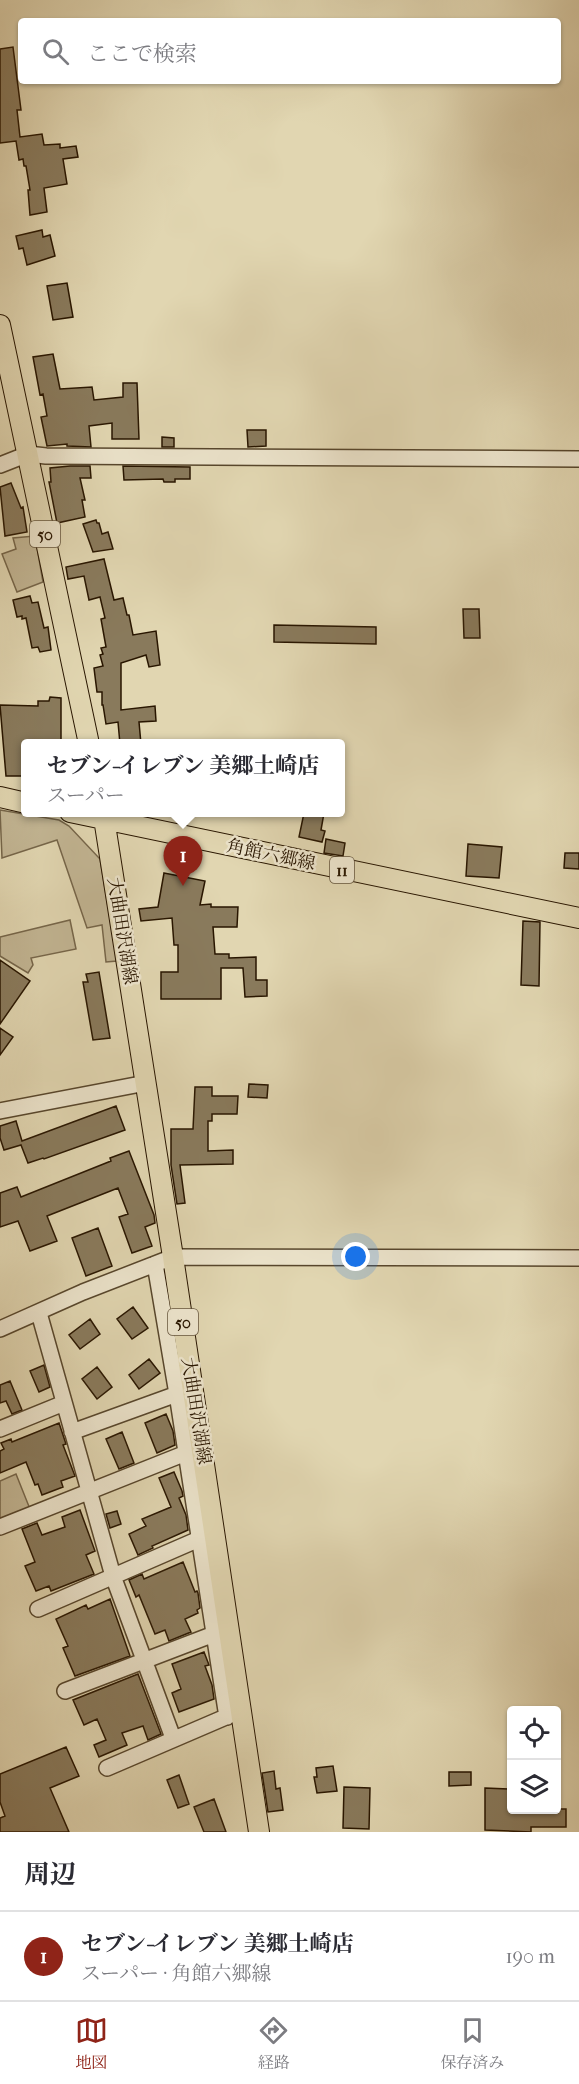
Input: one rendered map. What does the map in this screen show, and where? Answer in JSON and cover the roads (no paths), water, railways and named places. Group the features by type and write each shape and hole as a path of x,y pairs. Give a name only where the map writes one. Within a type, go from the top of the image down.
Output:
{"main road":[{"name":"50","path":"0,325 88,739"},
{"path":"0,797 21,802"},
{"name":"大曲田沢湖線","path":"104,817 146,1083 164,1261 234,1714 259,1832"},
{"name":"角館六郷線","path":"109,817 579,918"}],"street":[{"path":"0,465 28,454 46,456 579,459"},
{"path":"0,1111 146,1083"},
{"path":"0,1329 83,1292 164,1261 579,1258"},
{"path":"107,1768 234,1714 214,1634 199,1539 177,1394 164,1261"},
{"path":"39,1313 114,1576 173,1738"},
{"path":"72,1432 177,1394"},
{"path":"0,1429 64,1403"},
{"path":"0,1527 186,1453"},
{"path":"38,1609 199,1539"},
{"path":"65,1691 214,1634"}],"place":[{"name":"セブン-イレブン 美郷土崎店","path":"183,886"}]}
